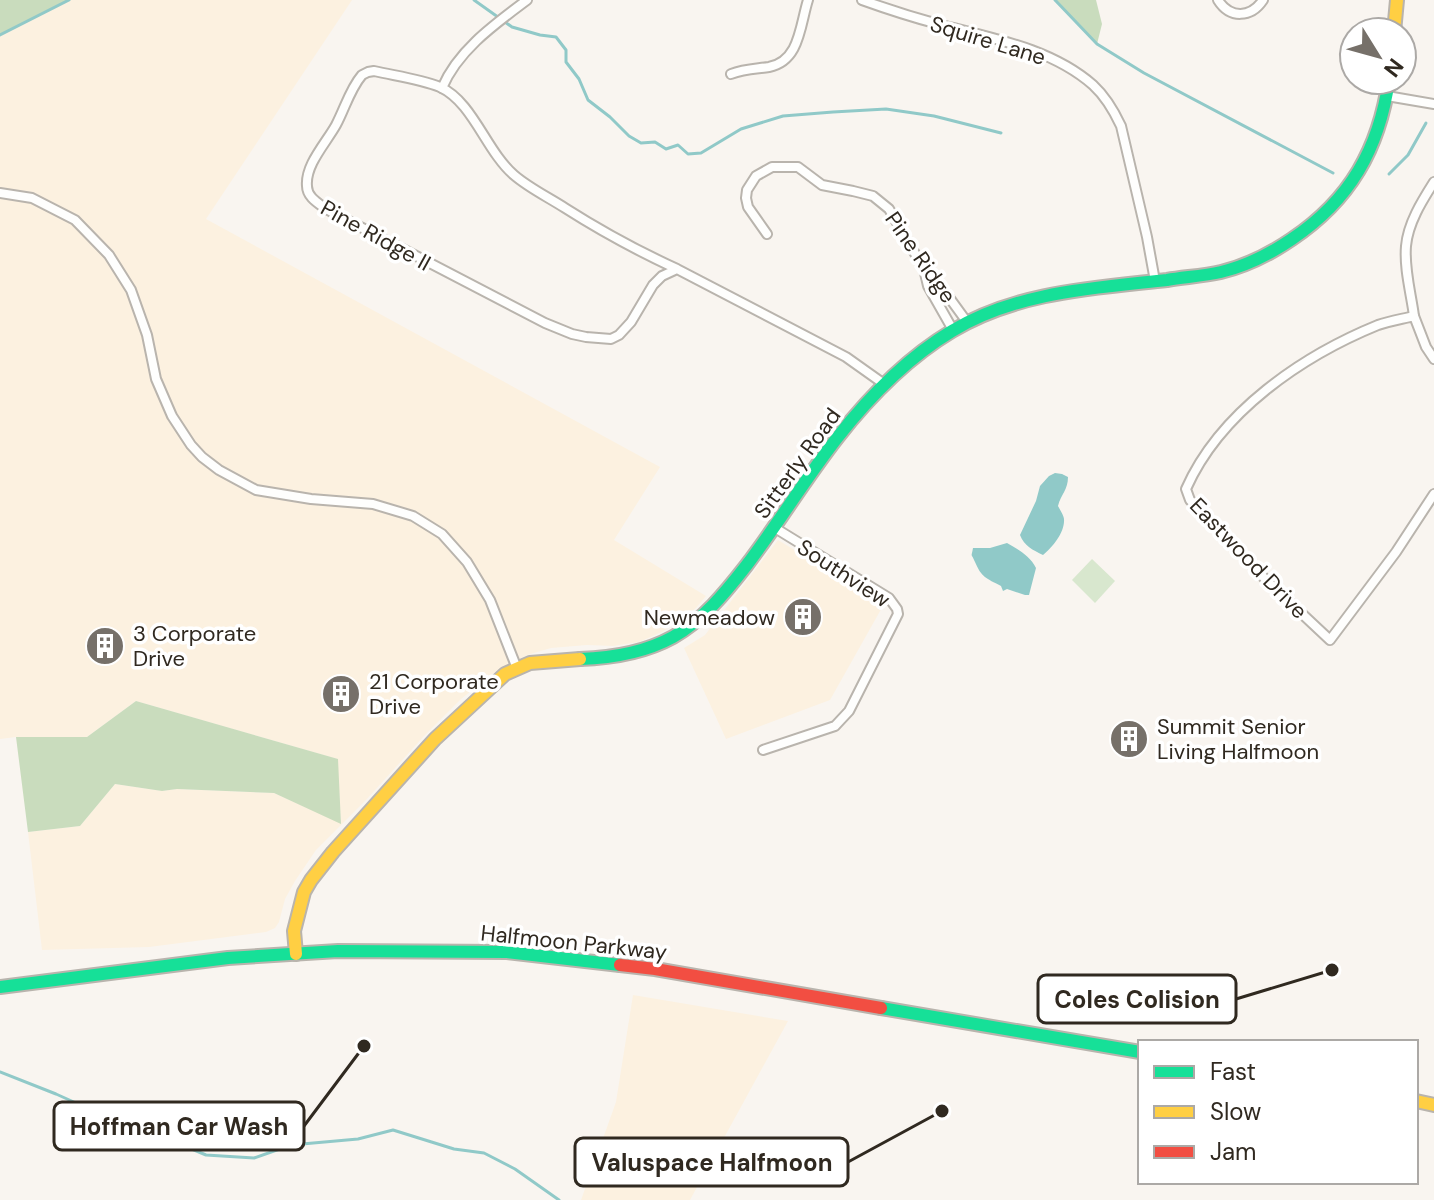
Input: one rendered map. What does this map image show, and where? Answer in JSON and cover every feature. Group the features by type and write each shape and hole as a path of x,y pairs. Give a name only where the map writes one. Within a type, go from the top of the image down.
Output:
{"street":[{"path":"527,0 462,56 447,75 442,88 458,100 511,173 622,243 846,357 884,384"},
{"path":"731,74 742,69 775,65 788,58 795,47 808,0"},
{"name":"Squire Lane","path":"862,0 1009,43 1057,61 1095,87 1113,109 1121,126 1155,281"},
{"path":"1218,0 1228,11 1243,15 1257,9 1263,0"},
{"name":"Pine Ridge II","path":"442,88 374,71 362,75 308,175 307,191 313,199 326,209 519,310 561,330 586,337 611,339 619,335 631,322 653,285 662,276 677,269"},
{"path":"1387,96 1434,104"},
{"name":"Sitterly Road","path":"516,666 551,659 610,657 666,641 689,626 725,592 862,407 908,364 967,322 1055,294 1200,277 1238,267 1272,251 1305,230 1338,200 1353,181 1374,141 1387,96"},
{"name":"Pine Ridge","path":"767,234 748,207 746,198 756,176 772,167 798,167 822,185 863,193 881,201 889,209 924,269 935,278 967,322"},
{"path":"1434,182 1413,219 1406,245 1414,316 1434,359"},
{"path":"0,193 32,198 75,220 109,255 131,290 147,335 156,379 172,416 202,457 256,490 311,499 373,504 413,516 442,534 467,562 490,600 516,666 435,739 311,880 304,892 294,931 296,954"},
{"path":"924,269 928,286 953,330"},
{"name":"Eastwood Drive","path":"1414,316 1380,324 1339,344 1299,366 1265,390 1246,407 1205,455 1186,493 1268,582 1330,640 1396,552 1434,494"},
{"name":"Southview","path":"763,750 840,722 849,711 898,614 889,598 775,528"},
{"name":"Halfmoon Parkway","path":"0,987 228,958 338,951 520,953 655,969 1138,1052"}],"shaded area":[{"path":"69,0 352,0 206,219 660,467 614,540 706,596 684,618 639,642 551,648 527,655 499,669 461,699 316,850 285,899 279,922 266,932 149,947 42,950 28,832 80,826 115,784 162,791 274,793 341,823 337,759 136,701 87,737 0,739 0,35"},
{"path":"778,540 884,604 830,700 726,739 684,648 705,635"},
{"path":"633,995 788,1021 690,1200 581,1200 616,1102"}],"green space":[{"path":"0,0 69,0 0,35"},
{"path":"1055,0 1096,0 1102,24 1097,44"},
{"path":"1092,559 1115,581 1095,603 1072,580"},
{"path":"136,701 338,759 341,824 274,793 162,791 115,784 80,826 28,832 16,737 87,737"}],"water":[{"path":"1055,473 1068,477 1058,506 1064,524 1058,539 1043,555 1026,545 1020,535 1040,486"},
{"path":"1007,543 1027,557 1036,568 1029,595 1007,589 1003,591 1001,586 982,575 972,555 973,548 990,548"}],"waterway":[{"path":"0,35 69,0"},
{"path":"474,0 512,27 556,37 566,50 566,62 579,79 588,100 641,143 655,142 666,149 678,145 688,154 701,153 741,129 783,116 886,109 934,116 1001,133"},
{"path":"1055,0 1097,44 1144,73 1333,173"},
{"path":"1389,174 1408,155 1426,123"},
{"path":"0,1072 96,1112 129,1131 168,1139 206,1155 254,1158 291,1145 358,1139 393,1130 454,1149 484,1153 515,1169 559,1200"}],"traffic: fast":[{"path":"580,659 616,656 651,647 673,637 704,614 746,566 825,454 862,408 904,366 952,331 1002,308 1056,294 1221,272 1258,259 1292,239 1346,190 1369,150 1386,96"},
{"path":"0,987 228,958 338,951 507,952 620,965"},
{"path":"881,1008 1138,1052"}],"traffic: slow":[{"path":"1396,16 1397,0"},
{"path":"296,954 294,931 304,892 311,880 435,739 505,674 530,663 580,659"},
{"path":"1418,1101 1434,1105"}],"traffic: jam":[{"path":"620,965 881,1008"}],"place":[{"name":"Newmeadow","path":"803,617"},
{"name":"3 Corporate Drive","path":"105,646"},
{"name":"21 Corporate Drive","path":"341,694"},
{"name":"Summit Senior Living Halfmoon","path":"1129,739"},
{"name":"Coles Colision","path":"1332,970"},
{"name":"Hoffman Car Wash","path":"364,1046"},
{"name":"Valuspace Halfmoon","path":"942,1111"}]}
